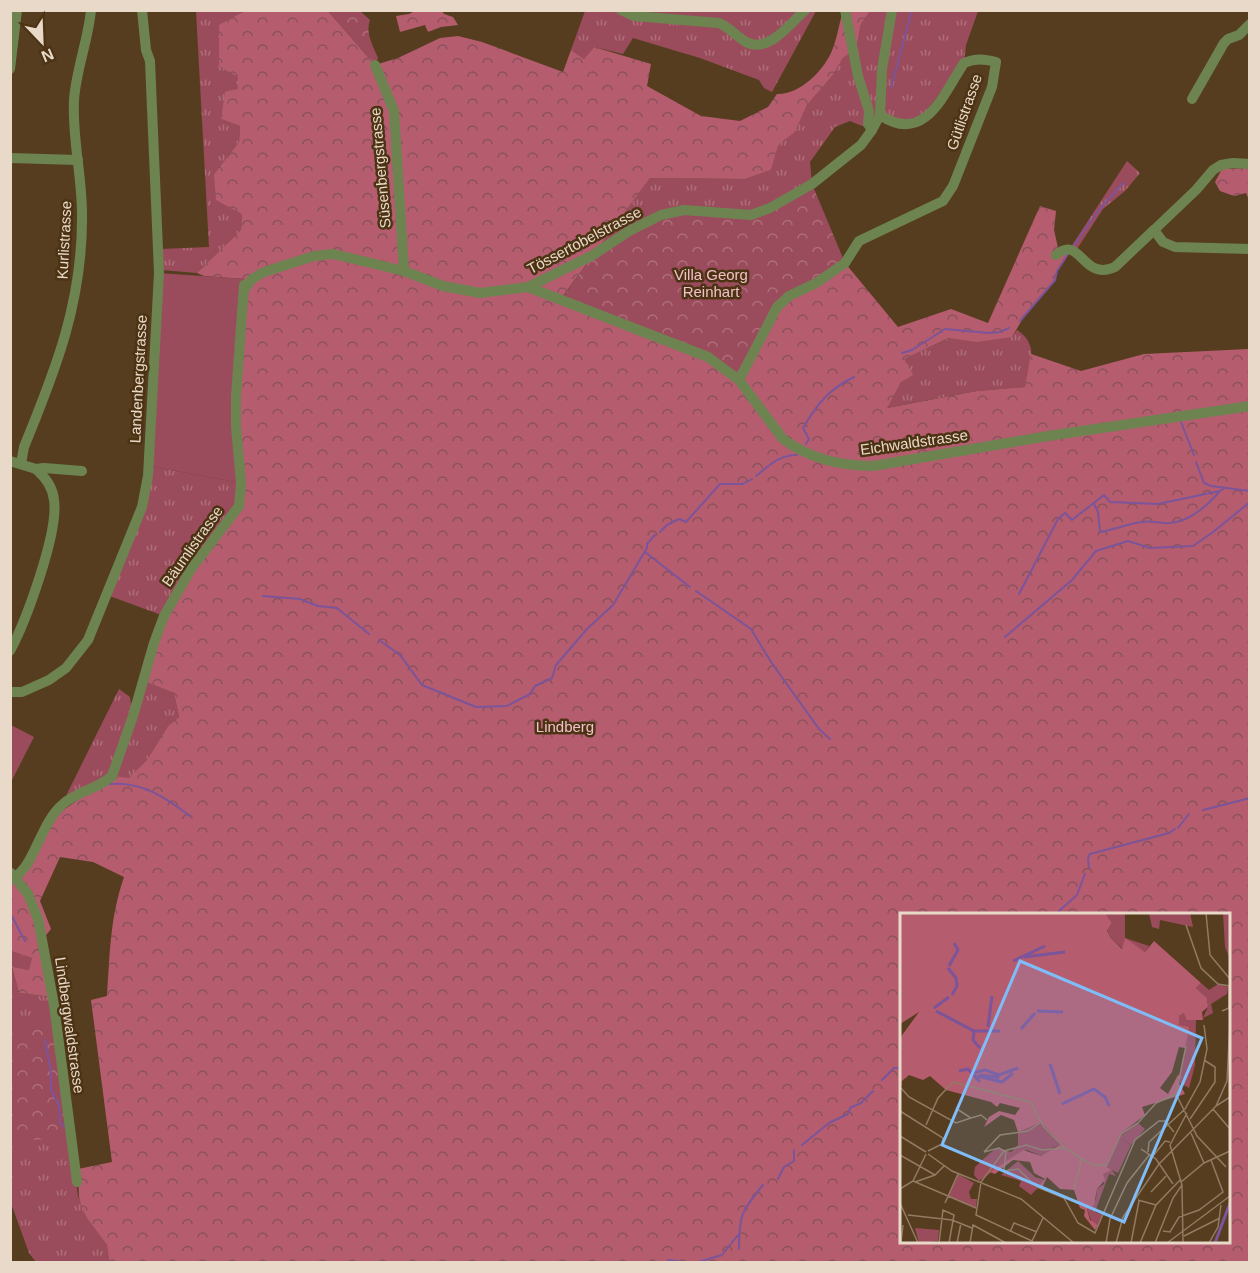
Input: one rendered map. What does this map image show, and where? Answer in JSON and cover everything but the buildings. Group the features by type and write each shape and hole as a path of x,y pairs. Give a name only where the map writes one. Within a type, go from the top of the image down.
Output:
{"street":[{"path":"10,69 17,10"},
{"name":"Kurlistrasse","path":"16,463 61,353 75,297 82,232 74,116 75,91 91,10"},
{"name":"Landenbergstrasse","path":"10,692 22,692 49,680 66,668 88,640 142,507 148,476 159,261 150,61 146,50 142,10"},
{"path":"621,10 634,16 719,23 727,26 745,41 753,45 762,45 770,42 805,10"},
{"path":"845,10 858,76 869,111 868,123 872,130"},
{"name":"Tössertobelstrasse","path":"244,284 264,272 314,256 333,254 404,271 443,286 480,293 528,287 593,255 629,231 661,215 684,210 751,215 770,208 812,184 861,145 872,130 880,115 882,69 892,10"},
{"path":"1192,99 1224,43 1250,24"},
{"name":"Gütlistrasse","path":"739,380 777,307 789,296 816,283 845,263 859,241 943,201 953,186 992,87 996,62 973,59 964,63 930,116 916,124 901,125 880,115"},
{"name":"Süsenbergstrasse","path":"375,65 394,111 404,271"},
{"path":"10,158 78,160"},
{"path":"1056,255 1069,250 1078,254 1091,267 1102,271 1115,267 1196,190 1213,170 1221,165 1233,163 1250,164"},
{"path":"1154,230 1163,242 1175,247 1250,249"},
{"name":"Bäumlistrasse","path":"13,875 26,866 62,804 79,793 105,782 112,776 164,616 191,569 239,506 241,483 236,396 244,284"},
{"name":"Eichwaldstrasse","path":"528,287 708,357 739,380 783,439 821,459 849,466 873,466 1048,436 1250,406"},
{"path":"16,463 36,469 82,471"},
{"path":"10,651 33,596 55,512 52,492 36,469"},
{"name":"Lindbergwaldstrasse","path":"13,875 28,894 38,919 54,1005 77,1182"}],"green space":[{"path":"196,11 245,11 219,26 219,66 238,76 238,89 221,119 240,126 239,142 214,174 242,214 241,230 197,273 162,270 161,249 209,247"},
{"name":"Lindberg","path":"245,11 328,11 375,65 398,58 440,38 458,36 482,42 563,72 571,50 584,59 594,47 651,64 647,86 701,116 740,121 768,107 777,94 793,91 816,75 831,53 843,11 870,11 861,24 856,49 843,58 833,75 807,105 795,132 778,145 771,170 745,179 650,178 560,300 777,307 845,263 898,327 951,309 988,323 1040,206 1056,211 1054,230 1058,248 1068,254 1057,271 1055,280 1026,313 1012,337 977,342 949,338 904,359 913,375 901,382 887,408 977,391 1025,387 1031,354 1081,371 1144,354 1249,349 1249,1262 109,1262 107,1245 82,1208 79,1197 78,1169 112,1162 91,1000 107,996 113,921 124,877 93,862 60,857 40,901 51,929 42,940 52,997 19,993 12,967 29,970 32,958 11,951 10,872 14,878 52,818 112,776 129,778 147,760 168,726 179,717 174,693 144,681 164,616 239,506 236,427 244,279 204,276 197,273 241,230 242,214 216,200 214,174 239,142 240,126 221,119 225,92 238,89 238,77 219,66 219,25"},
{"path":"328,11 360,11 370,20 369,35 378,58 375,65"},
{"path":"415,11 442,11 453,17 458,25 441,27 428,32 425,25 400,32 396,16"},
{"path":"585,11 816,11 772,92 764,88 759,80 700,58 633,38 623,54 594,47 584,59 571,50"},
{"path":"870,11 978,11 966,45 964,63 916,124 880,115 872,130 850,121 835,127 810,162 812,184 770,208 593,255 650,178 745,179 771,170 777,145 795,132 807,105 833,75 843,58 856,49 861,24"},
{"path":"1127,161 1140,173 1125,191 1103,209 1075,252 1069,250"},
{"path":"1249,168 1249,200 1246,193 1234,196 1220,191 1215,182 1222,169"},
{"name":"Villa Georg Reinhart","path":"812,184 845,263 789,296 739,380 708,357 560,301 593,255 629,231 684,210 751,215"},
{"path":"159,273 244,279 236,396 241,483 149,466"},
{"path":"1017,330 1024,336 1031,348 1031,363 1025,387 977,391 886,408 901,382 903,359 950,338 1012,337"},
{"path":"149,466 241,483 240,500 164,616 107,595 142,507"},
{"path":"144,681 174,693 179,717 168,726 147,760 129,779 112,776 62,804 119,689 130,697 131,704"},
{"path":"11,725 34,737 11,782"},
{"path":"11,951 32,958 30,970 12,968 19,993 50,997 78,1196 88,1220 107,1245 109,1262 36,1262 29,1253 11,1203"},
{"path":"56,1021 71,1138 13,1141 11,1140 10,1022"}],"waterway":[{"path":"891,88 912,10"},
{"path":"1074,245 1097,212 1123,183"},
{"path":"1020,321 1055,280 1057,271 1068,254"},
{"path":"902,353 912,350 945,329 989,333 1009,328"},
{"path":"806,444 809,439 803,428 813,412 831,392 854,377"},
{"path":"1181,422 1194,455"},
{"path":"756,476 780,459 797,455"},
{"path":"1196,462 1204,483 1250,491"},
{"path":"660,532 667,525 679,519 686,522 720,484 743,484 752,479"},
{"path":"1019,594 1058,519 1065,513 1072,520 1104,495 1110,502 1158,504 1225,488"},
{"path":"1094,504 1098,512 1100,532 1141,522 1169,523 1184,520 1204,507 1220,491"},
{"path":"1005,637 1072,580 1096,551 1128,541 1150,548 1193,546 1250,502"},
{"path":"379,640 400,655 422,685 476,707 507,706 530,694 535,686 552,678 556,665 587,629 613,605 647,548 647,544 655,535"},
{"path":"645,552 690,587"},
{"path":"696,591 751,629 771,662 819,729 830,739"},
{"path":"263,596 300,599 318,606 337,608 369,634"},
{"path":"110,784 143,788 163,797 190,816"},
{"path":"1203,810 1250,798"},
{"path":"1178,828 1189,814"},
{"path":"1089,868 1090,854 1169,833 1175,829"},
{"path":"1059,913 1077,895 1085,874"},
{"path":"10,913 25,941"},
{"path":"45,1040 51,1072 51,1090 59,1105 60,1123 65,1127"},
{"path":"882,1080 894,1068 900,1068"},
{"path":"802,1145 829,1123 848,1114 850,1108 861,1103 873,1091"},
{"path":"778,1179 784,1167 794,1161 794,1150"},
{"path":"739,1249 743,1214 763,1185"},
{"path":"698,1262 722,1255 738,1235"},
{"path":"668,1260 683,1262"}]}
